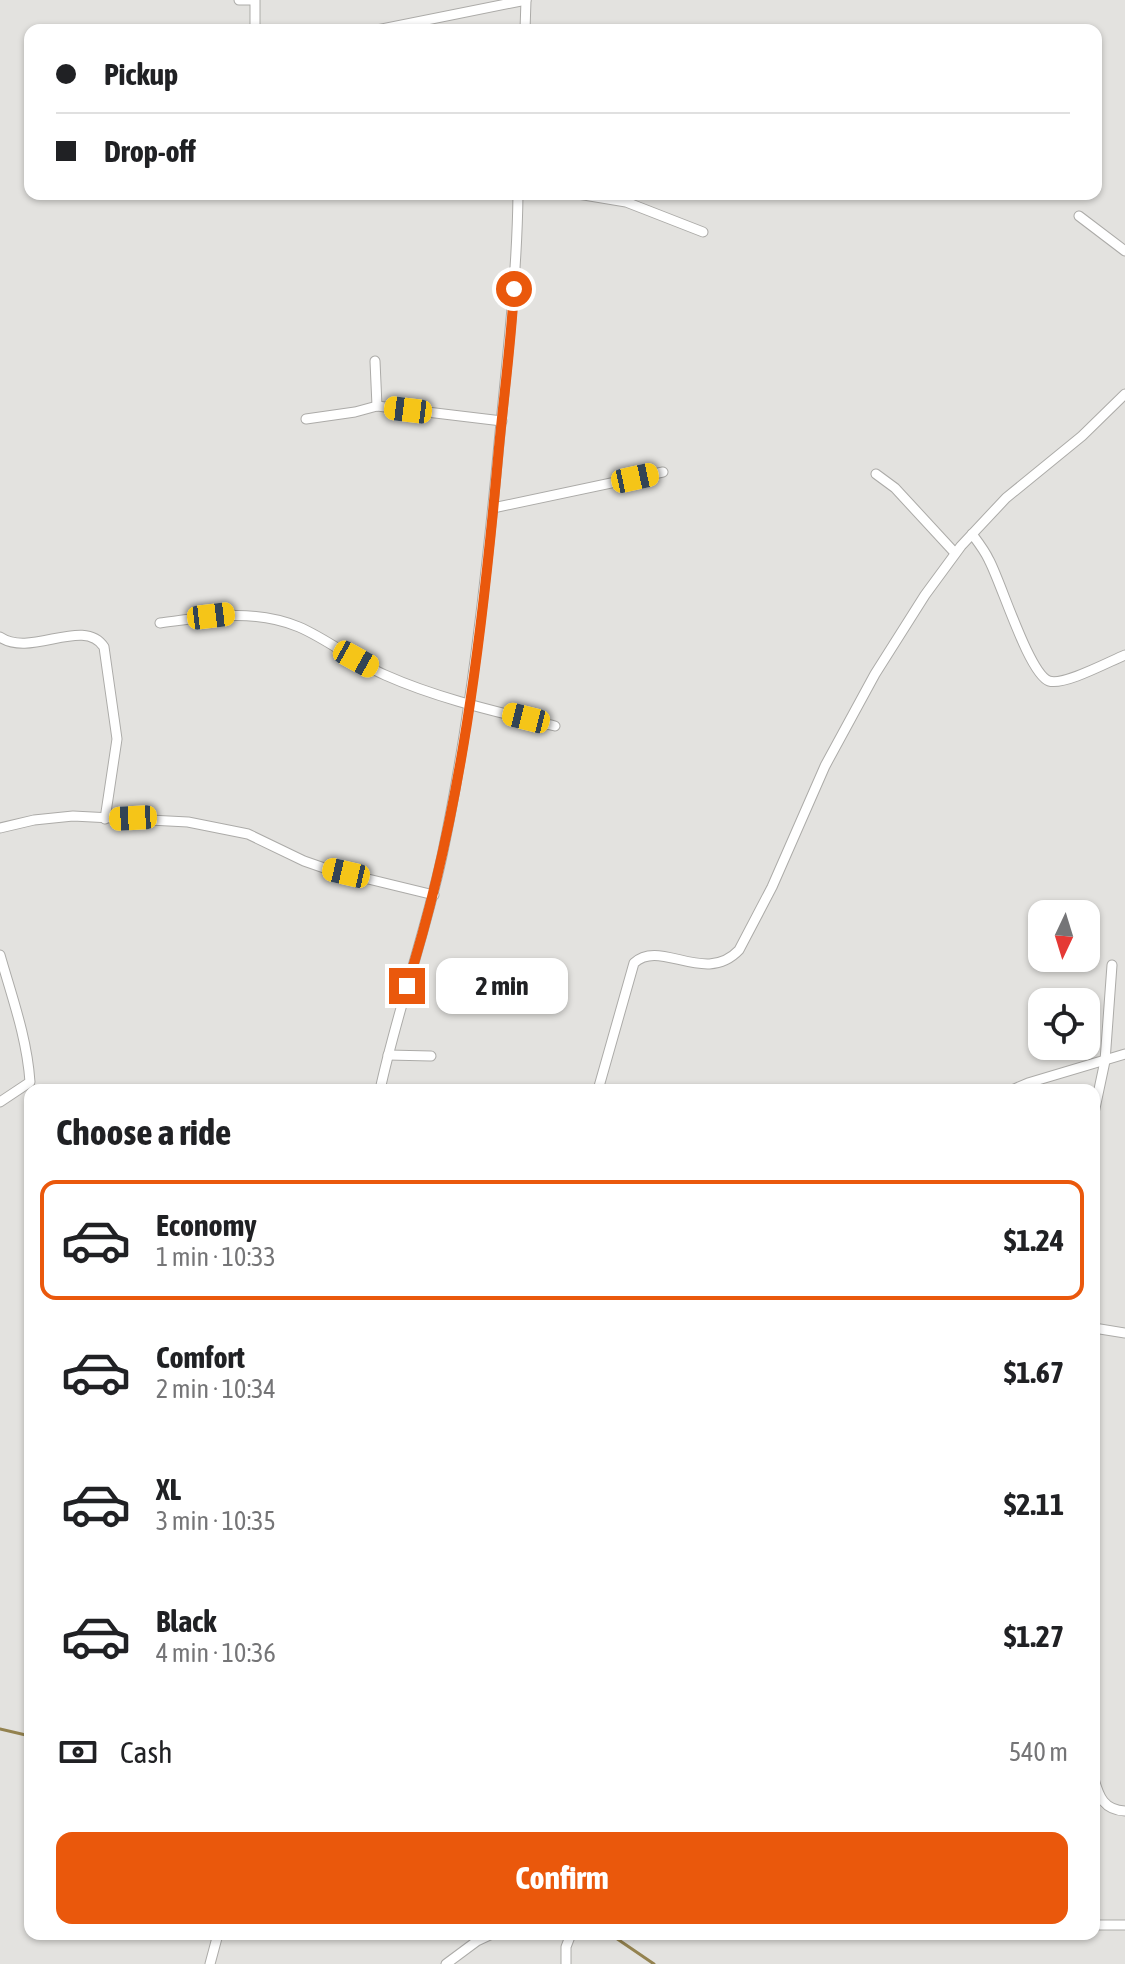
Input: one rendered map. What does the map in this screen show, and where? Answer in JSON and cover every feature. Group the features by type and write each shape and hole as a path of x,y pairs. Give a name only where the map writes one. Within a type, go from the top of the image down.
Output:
{"street":[{"path":"239,0 255,0 255,24"},
{"path":"407,24 526,0 525,24"},
{"path":"381,1084 434,895 452,811 485,596 513,312 518,200"},
{"path":"614,200 703,232"},
{"path":"1079,216 1125,251"},
{"path":"375,361 377,406"},
{"path":"600,1084 634,963 649,956 714,965 731,959 739,950 772,887 825,766 875,674 925,595 955,553 1006,498 1082,436 1125,394"},
{"path":"306,419 377,406 502,421"},
{"path":"493,508 663,472"},
{"path":"876,474 895,488 955,553"},
{"path":"972,534 989,560 1026,648 1043,677 1052,682 1064,681 1125,655"},
{"path":"160,623 237,613 282,621 301,628 384,675 468,704 555,726"},
{"path":"0,637 6,644 27,644 86,635 98,639 104,647 117,739 105,819"},
{"path":"0,828 73,816 188,822 248,834 327,869 434,895"},
{"path":"0,955 24,1035 30,1082 27,1084"},
{"path":"1100,1085 1105,1061 1112,965"},
{"path":"1026,1084 1125,1054"},
{"path":"388,1055 431,1056"},
{"path":"0,1102 24,1086"},
{"path":"1100,1329 1125,1333"},
{"path":"1100,1797 1113,1810 1125,1811"},
{"path":"1100,1925 1125,1925"},
{"path":"210,1964 216,1940"},
{"path":"446,1964 479,1940"},
{"path":"566,1964 569,1940"}],"waterway":[{"path":"0,1729 24,1735"},
{"path":"619,1940 654,1964"}],"route":[{"path":"407,986 434,895 464,734 489,564 514,289"}]}
